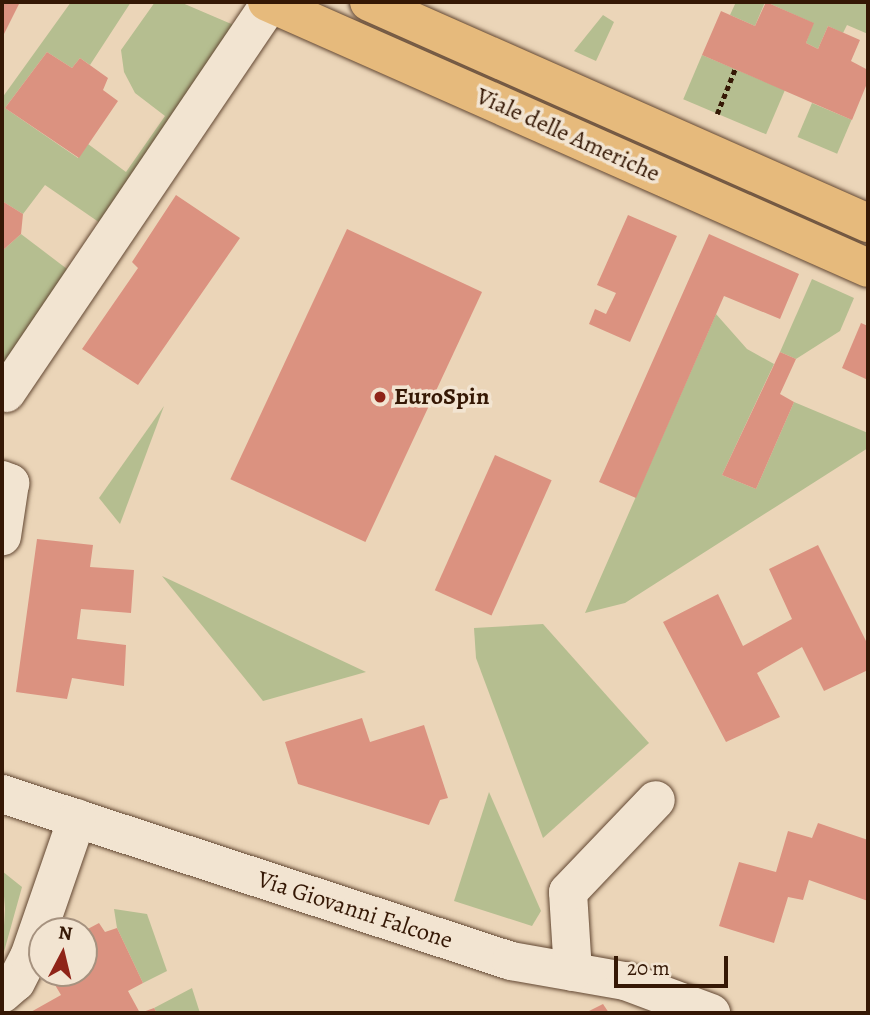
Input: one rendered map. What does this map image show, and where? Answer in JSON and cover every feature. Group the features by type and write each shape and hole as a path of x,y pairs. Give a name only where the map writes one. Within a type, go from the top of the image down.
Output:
{"main road":[{"name":"Viale delle Americhe","path":"269,2 868,268"},
{"name":"Viale delle Americhe","path":"369,2 868,223"}],"street":[{"path":"6,393 269,2"},
{"path":"2,480 10,483 2,536"},
{"name":"Via Giovanni Falcone","path":"2,794 511,961 625,981 711,1013"},
{"path":"573,972 568,892 656,800"},
{"path":"2,993 16,982 29,957 76,818"}],"path":[{"path":"717,114 735,69"}],"green space":[{"path":"71,2 131,2 90,65 80,58 72,68 47,52 5,108 78,158 88,144 126,172 165,116 135,93 124,72 121,50 155,2 180,2 236,26 103,225 45,185 23,214 2,201 2,98"},
{"path":"736,2 765,2 755,26 730,15"},
{"path":"766,2 868,2 868,34 847,25 843,33 828,26 818,49 806,43 813,23"},
{"path":"603,15 614,22 596,61 574,51"},
{"path":"702,55 785,90 766,134 683,99"},
{"path":"812,103 852,120 837,154 798,137"},
{"path":"21,234 71,272 2,375 2,251"},
{"path":"812,279 854,298 840,331 796,359 780,352"},
{"path":"716,314 747,349 774,364 722,475 756,489 794,402 868,433 868,448 625,603 585,613"},
{"path":"164,406 120,524 99,498"},
{"path":"162,576 366,672 263,701"},
{"path":"543,624 649,743 543,838 476,658 474,628"},
{"path":"489,792 541,911 532,926 454,901"},
{"path":"2,871 22,887 2,959 5,909"},
{"path":"114,909 147,914 167,971 143,983 117,928"},
{"path":"192,988 200,1013 157,1013 154,1008"}],"building":[{"path":"2,2 20,2 4,34 2,33"},
{"path":"766,2 814,23 806,43 818,49 828,26 860,40 851,61 868,70 868,81 852,120 702,55 721,11 755,26"},
{"path":"47,52 72,68 80,58 108,78 103,90 118,101 79,158 5,108"},
{"path":"176,195 240,238 138,385 82,349 138,268 132,262"},
{"path":"2,201 23,214 21,234 2,251"},
{"path":"628,215 677,236 630,342 589,324 595,309 606,314 616,293 597,285"},
{"path":"347,229 482,292 365,542 230,479"},
{"path":"709,234 799,274 780,319 724,296 636,498 599,482"},
{"path":"861,323 868,326 868,380 842,368"},
{"path":"780,352 796,359 780,394 794,402 756,489 722,475"},
{"path":"495,455 552,480 491,615 435,590"},
{"path":"37,539 93,545 90,567 134,570 131,613 81,609 77,639 126,645 124,686 72,678 67,699 16,692"},
{"path":"818,545 868,645 868,670 824,691 802,647 757,673 780,717 726,742 663,622 718,594 743,646 792,619 769,569"},
{"path":"362,718 370,742 424,725 448,798 440,800 429,825 298,784 285,742"},
{"path":"818,823 868,840 868,901 809,880 803,900 788,897 774,943 719,926 739,862 776,872 788,831 812,838"},
{"path":"98,924 105,932 117,928 143,983 128,991 140,1013 29,1013 61,995 56,987 98,987"},
{"path":"603,1004 609,1013 585,1013"},
{"path":"154,1008 157,1013 140,1013"}],"place":[{"name":"EuroSpin","path":"380,397"}]}
